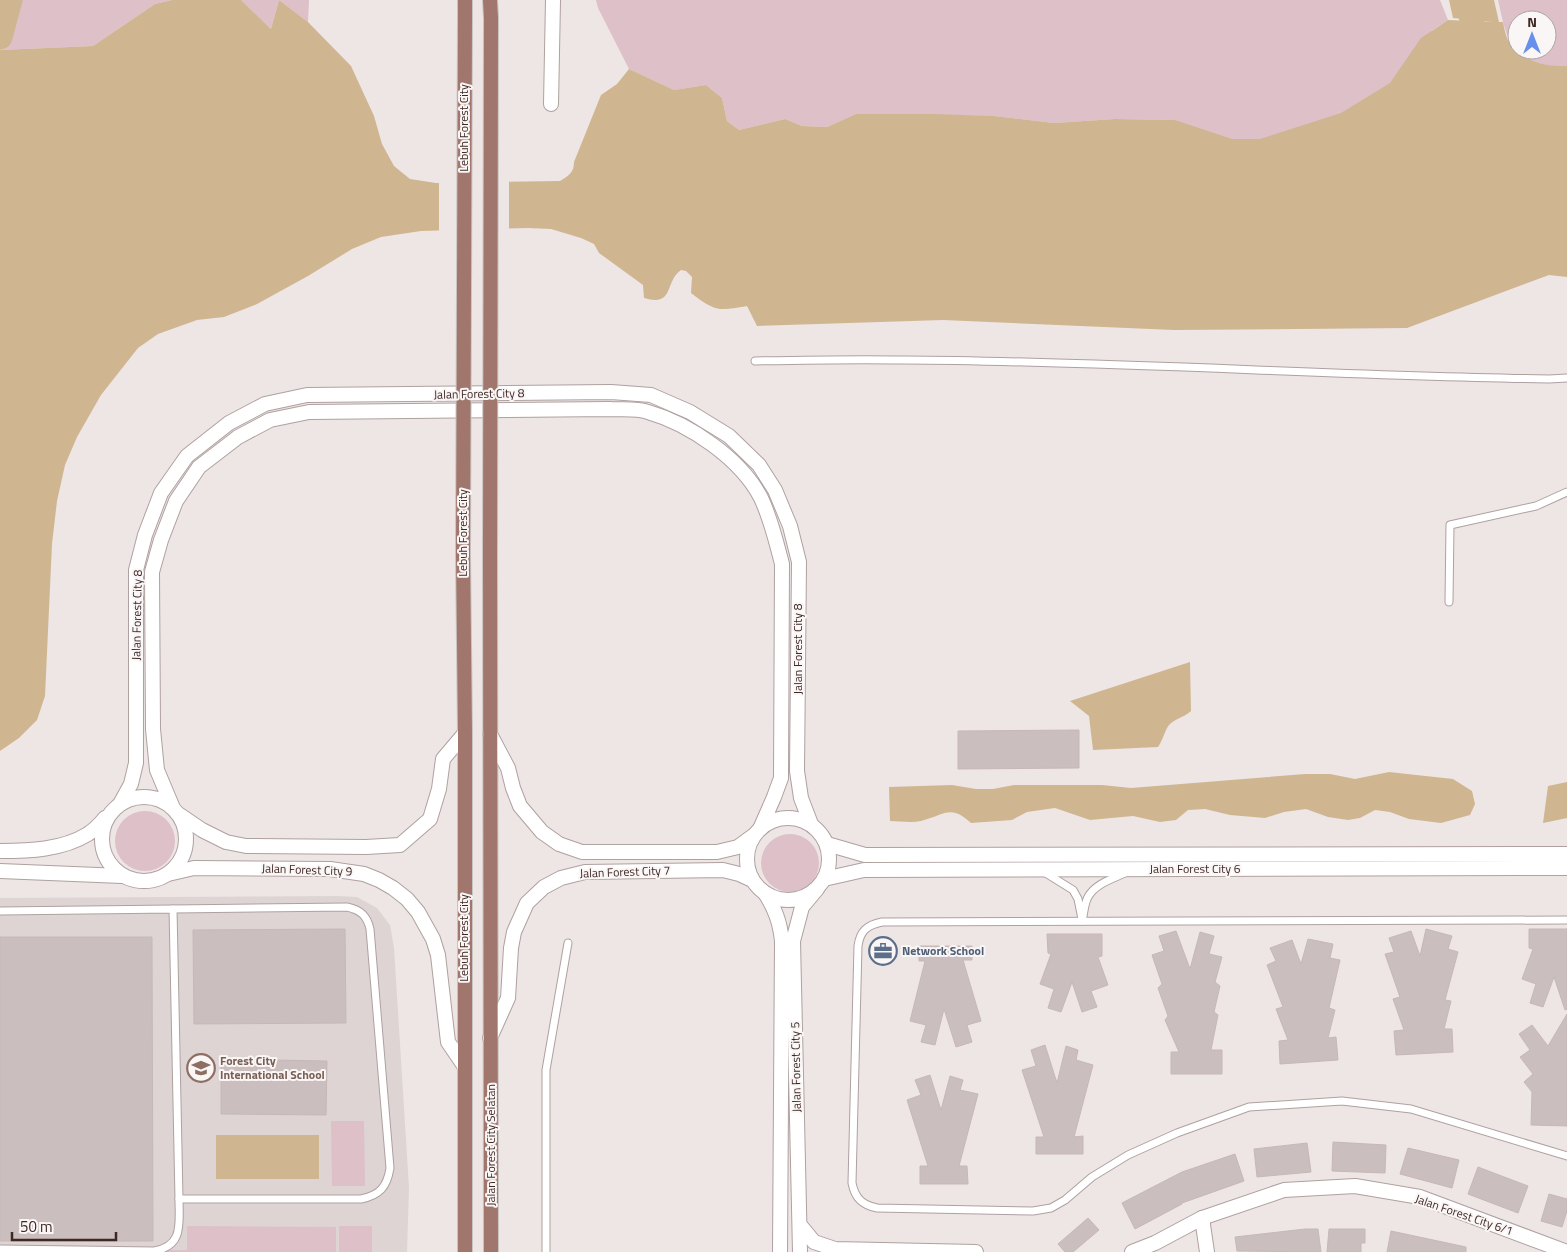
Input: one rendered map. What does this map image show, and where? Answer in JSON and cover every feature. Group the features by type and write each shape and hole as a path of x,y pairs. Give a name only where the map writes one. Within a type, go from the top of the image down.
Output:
{"main road":[{"name":"Lebuh Forest City","path":"464,1067 465,0"},
{"path":"490,0 490,1038"},
{"name":"Jalan Forest City Selatan","path":"490,1038 491,1252"},
{"path":"464,1067 465,1252"}],"street":[{"path":"551,104 553,0"},
{"name":"Jalan Forest City 8","path":"120,804 131,784 136,763 136,570 146,535 162,493 187,456 229,423 265,404 307,395 611,392 651,395 690,412 729,436 759,466 775,490 790,526 799,562 797,771 801,798 811,824"},
{"name":"Jalan Forest City 8","path":"177,812 164,789 157,770 153,729 152,572 161,540 176,501 200,467 238,437 262,424 270,420 309,412 610,409 647,411 682,426 719,448 746,476 760,498 774,531 782,564 781,778 774,797 756,832"},
{"name":"Jalan Forest City 9","path":"0,851 44,850 69,843 88,834 120,804 138,797 148,797 166,802 202,830 226,842 246,846 366,847 400,845 430,819 439,789 442,760 464,734"},
{"name":"Jalan Forest City 7","path":"490,734 508,768 520,806 542,832 559,844 582,852 717,852 738,847 756,832"},
{"path":"168,874 175,868 185,852 186,833 177,812"},
{"path":"107,817 102,836 104,854 115,870 122,876"},
{"path":"776,819 803,820 811,824 818,830 827,844 830,856 829,868 820,884 801,898 792,900 773,897 765,893 752,880 748,871 747,853 756,832 776,819"},
{"name":"Jalan Forest City 6","path":"827,844 865,855 1567,854"},
{"name":"Jalan Forest City 9","path":"0,870 122,876 140,881 159,879 168,874 194,868 330,869 364,874 379,880 393,888 418,912 433,939 438,955 448,1042 464,1067"},
{"name":"Jalan Forest City 6","path":"820,884 864,870 1567,868"},
{"name":"Jalan Forest City 7","path":"490,1038 508,998 511,948 514,932 527,903 544,887 561,878 585,872 723,870 752,880"},
{"name":"Jalan Forest City 5","path":"800,1252 793,941 802,907 820,884"},
{"name":"Jalan Forest City 5","path":"765,893 776,910 782,941 780,1252"},
{"name":"Jalan Forest City 6/1","path":"1132,1252 1155,1243 1202,1218 1284,1190 1355,1186 1420,1197 1567,1252"},
{"path":"1202,1218 1207,1252"},
{"path":"800,1224 814,1242 835,1249 976,1252"}],"lane":[{"path":"755,361 903,360 1188,368 1434,378 1567,378"},
{"path":"1449,602 1450,525 1536,506 1567,492"},
{"path":"1039,870 1073,890 1078,899 1082,921"},
{"path":"1082,921 1087,898 1096,888 1133,870"},
{"path":"0,911 347,907 356,909 368,921 390,1168 388,1180 382,1190 373,1196 361,1198 179,1199"},
{"path":"0,1249 154,1251 164,1249 172,1244 177,1236 179,1227 179,1199 173,909"},
{"path":"1567,920 882,922 872,924 864,929 859,937 858,946 852,1183 854,1192 860,1200 868,1206 878,1208 1033,1211 1051,1208 1065,1200 1092,1177 1128,1154 1177,1133 1249,1107 1342,1101 1411,1108 1567,1156"},
{"path":"546,1252 546,1070 568,943"}],"shaded area":[{"path":"0,0 172,0 155,4 93,46 0,50"},
{"path":"172,0 241,0 271,29 279,0 308,22 351,66 374,116 382,144 394,166 410,179 436,183 560,181 572,172 574,162 601,95 617,84 629,69 674,90 706,85 722,98 727,121 739,130 785,119 802,126 827,127 856,114 933,114 994,116 1054,123 1115,119 1175,120 1232,139 1260,139 1341,113 1390,83 1421,38 1448,20 1493,22 1453,18 1449,0 1494,0 1499,22 1503,22 1507,38 1507,60 1530,60 1550,65 1567,66 1567,277 1549,275 1407,328 1174,330 943,320 757,326 747,306 730,309 712,307 691,293 692,277 686,271 681,270 676,275 665,296 654,300 644,298 643,285 599,253 594,244 551,229 421,231 381,237 352,249 257,304 224,317 197,320 158,334 138,348 101,395 77,437 65,465 57,501 52,544 45,696 37,720 19,738 0,751 0,50 93,46 155,4"},
{"path":"241,0 279,0 271,29"},
{"path":"279,0 309,0 308,22"},
{"path":"596,0 1440,0 1448,20 1431,31 1444,67 1279,179 1175,120 1115,119 1054,123 994,116 856,114 827,127 802,126 785,119 739,130 727,121 722,98 706,85 674,90 629,69 598,8"},
{"path":"1498,0 1567,0 1567,66 1555,66 1530,60 1557,60 1557,10 1507,10 1507,35"},
{"path":"1190,662 1191,711 1169,725 1158,747 1093,750 1089,716 1070,701"},
{"path":"1389,772 1453,779 1472,791 1475,804 1470,815 1441,823 1409,819 1390,812 1375,810 1360,818 1348,820 1328,817 1306,809 1284,812 1265,818 1230,815 1205,809 1188,810 1176,820 1160,822 1133,816 1090,820 1055,808 1027,812 1012,820 971,823 964,817 952,812 917,822 890,821 889,787 952,785 976,789 993,789 1014,785 1102,785 1131,788 1305,774 1330,774 1355,779"},
{"path":"1567,782 1567,818 1543,823 1548,786"},
{"path":"139,811 151,811 162,816 170,824 175,835 173,853 162,866 151,871 139,871 128,866 120,858 115,847 115,835 120,824 128,816"},
{"path":"790,834 806,839 814,847 819,863 814,879 806,887 790,892 774,887 766,879 761,863 766,847 774,839"},
{"name":"Forest City International School","path":"357,897 377,908 390,925 394,948 409,1188 407,1252 0,1252 0,898"},
{"path":"331,1121 364,1121 365,1186 332,1186"},
{"path":"216,1135 319,1135 319,1179 216,1179"},
{"path":"187,1226 336,1227 336,1252 165,1252 165,1250 187,1250"},
{"path":"339,1226 372,1226 372,1252 339,1252"}],"pier":[{"path":"509,180 509,231 439,233 439,181"}],"building":[{"path":"1079,730 1079,768 958,769 958,731"},
{"path":"345,929 346,1023 194,1024 193,930"},
{"path":"1426,929 1452,936 1448,949 1458,952 1445,1000 1451,1001 1444,1029 1452,1029 1453,1052 1396,1055 1394,1031 1404,1030 1393,999 1400,997 1385,954 1394,952 1389,938 1411,931 1420,956"},
{"path":"1529,929 1567,929 1567,1009 1565,1010 1554,977 1543,1007 1530,1003 1536,984 1522,979 1533,949 1529,948"},
{"path":"1176,931 1190,969 1200,932 1214,936 1209,954 1222,957 1215,982 1220,986 1214,1012 1218,1015 1211,1050 1222,1050 1222,1074 1171,1074 1171,1052 1179,1052 1165,1020 1168,1016 1158,988 1162,984 1152,955 1164,951 1159,936"},
{"path":"1047,934 1102,934 1102,956 1098,957 1108,985 1091,991 1097,1007 1082,1012 1072,982 1061,1012 1048,1008 1054,989 1040,984 1051,954 1048,953"},
{"path":"0,937 152,937 153,1241 0,1241"},
{"path":"1308,939 1333,944 1330,958 1340,960 1329,1008 1335,1010 1328,1038 1336,1037 1338,1060 1280,1064 1279,1041 1288,1040 1276,1009 1283,1007 1267,965 1276,961 1270,948 1292,940 1301,964"},
{"path":"919,946 972,946 972,960 963,960 981,1021 967,1025 972,1042 956,1047 944,1009 935,1045 921,1042 926,1025 910,1021 925,961 919,961"},
{"path":"1567,1014 1567,1126 1531,1125 1532,1092 1524,1082 1533,1074 1520,1057 1530,1050 1519,1034 1532,1025 1548,1046"},
{"path":"1045,1045 1057,1083 1066,1046 1078,1050 1076,1060 1093,1065 1074,1137 1083,1136 1083,1154 1036,1154 1036,1137 1044,1137 1022,1070 1036,1066 1031,1050"},
{"path":"221,1059 327,1061 326,1115 221,1114"},
{"path":"930,1075 941,1110 950,1076 963,1080 960,1090 978,1094 959,1166 967,1166 968,1184 920,1184 920,1166 928,1166 907,1100 921,1095 915,1080"},
{"path":"1333,1142 1386,1145 1385,1173 1332,1171"},
{"path":"1307,1143 1311,1172 1257,1177 1254,1149"},
{"path":"1408,1148 1459,1160 1452,1188 1400,1174"},
{"path":"1235,1154 1244,1181 1182,1203 1135,1229 1122,1203 1182,1172"},
{"path":"1478,1167 1528,1186 1518,1213 1468,1194"},
{"path":"1549,1194 1567,1199 1567,1211 1562,1227 1541,1221"},
{"path":"1088,1218 1099,1230 1073,1252 1065,1252 1058,1244"},
{"path":"1318,1229 1321,1252 1237,1251 1235,1237"},
{"path":"1329,1229 1365,1229 1365,1243 1361,1243 1361,1252 1327,1252"},
{"path":"1391,1231 1466,1247 1466,1252 1387,1252"}],"waterway":[{"path":"0,37 10,0"},
{"path":"1468,0 1472,21"}],"place":[{"name":"Network School","path":"883,951"},
{"name":"Forest City International School","path":"201,1068"}]}
